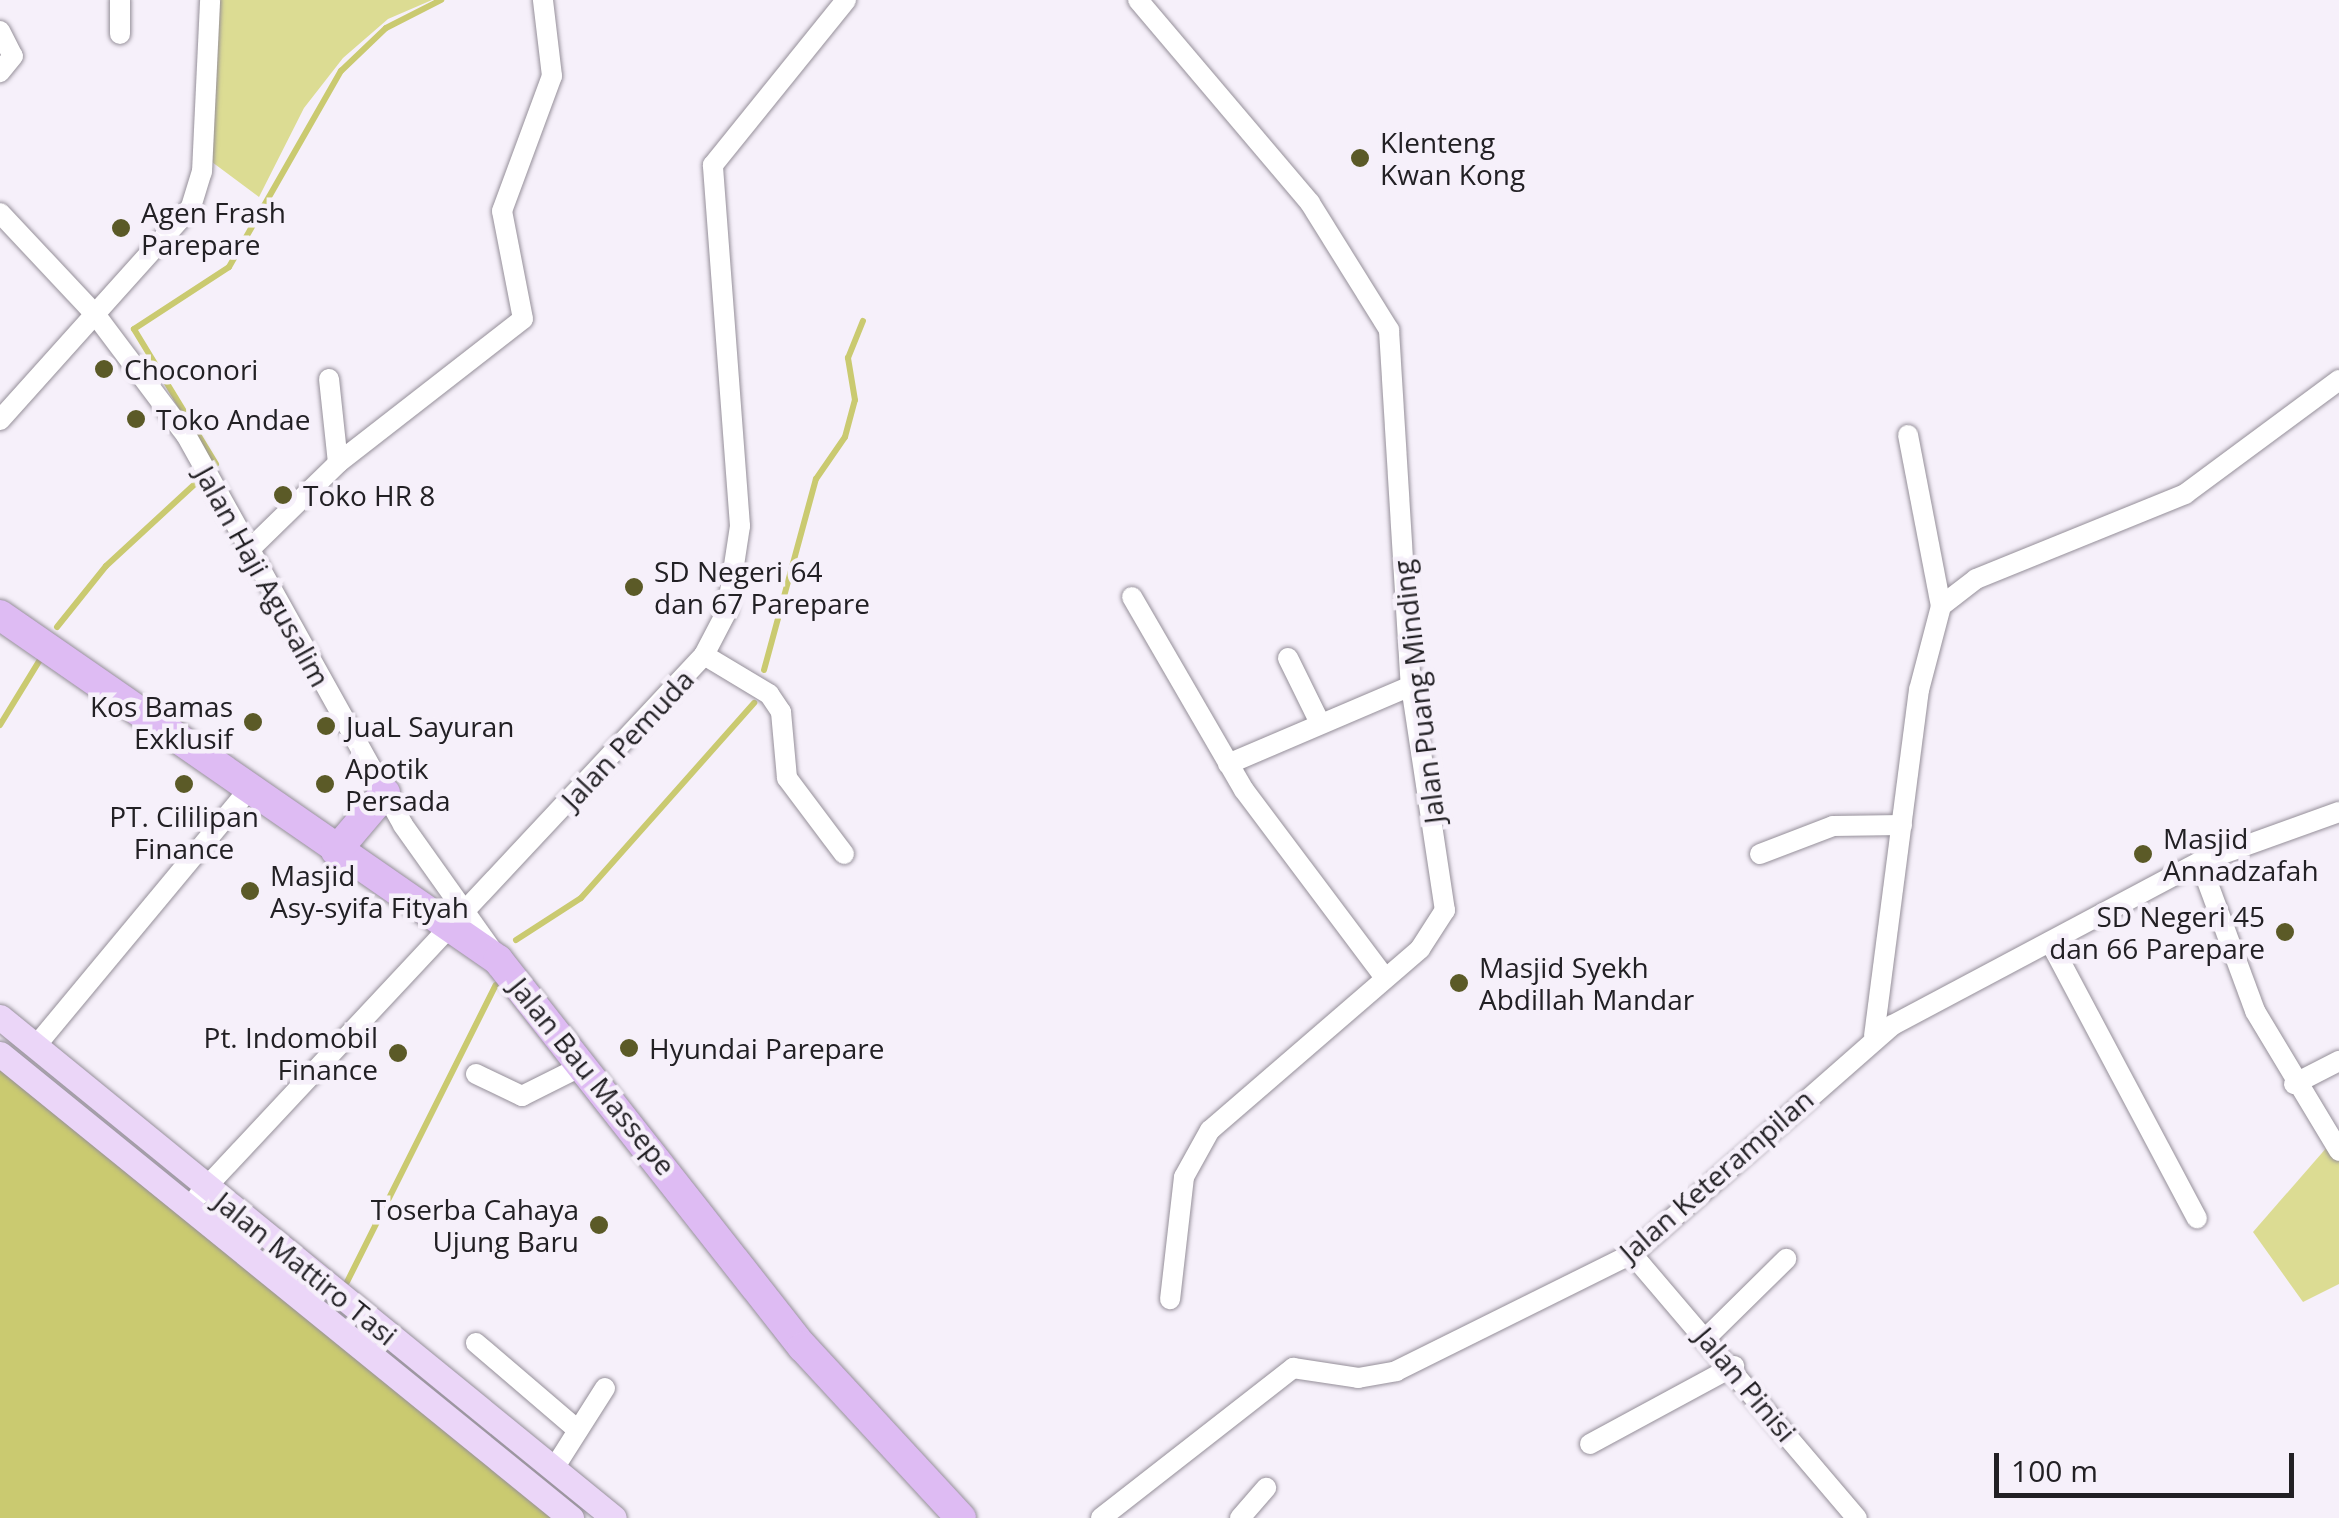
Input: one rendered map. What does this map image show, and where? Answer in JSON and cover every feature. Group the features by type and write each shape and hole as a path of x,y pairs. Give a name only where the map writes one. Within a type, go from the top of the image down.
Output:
{"highway":[{"name":"Jalan Bau Massepe","path":"0,615 447,930 498,960 803,1347 952,1515"},
{"path":"336,851 385,794"}],"main road":[{"name":"Jalan Mattiro Tasi","path":"0,1016 614,1518"},
{"name":"Jalan Mattiro Tasi","path":"0,1054 185,1209 572,1518"}],"street":[{"path":"120,0 120,34"},
{"path":"0,420 198,190 210,0"},
{"path":"251,548 338,463 523,319 502,211 552,76 543,0"},
{"name":"Jalan Pemuda","path":"185,1209 704,654 726,611 740,526 713,166 846,0"},
{"name":"Jalan Puang Minding","path":"1138,0 1310,202 1390,330 1411,686 1446,910 1385,978 1234,1105 1192,1155 1170,1299"},
{"path":"0,31 14,56 0,72"},
{"name":"Jalan Haji Agusalim","path":"0,213 95,314 186,435 385,794 469,907 498,960"},
{"path":"329,379 338,463"},
{"path":"1942,606 1976,579 2185,494 2339,380"},
{"path":"1874,1036 1919,690 1942,606 1908,436"},
{"path":"1132,598 1228,764 1385,978"},
{"path":"704,654 769,694 781,712 787,778 844,854"},
{"path":"1288,658 1318,719"},
{"path":"1228,764 1318,719 1411,686"},
{"path":"35,1048 248,789"},
{"name":"Jalan Keterampilan","path":"1101,1518 1293,1368 1358,1378 1396,1371 1632,1254 1874,1036 2200,862 2339,812"},
{"path":"1760,854 1833,826 1902,825"},
{"path":"2200,862 2255,1011 2294,1084 2339,1151"},
{"path":"2050,942 2197,1218"},
{"path":"2294,1084 2339,1061"},
{"path":"476,1074 522,1096 584,1065"},
{"name":"Jalan Pinisi","path":"1632,1254 1734,1366 1857,1518"},
{"path":"1708,1336 1786,1259"},
{"path":"476,1343 578,1430"},
{"path":"1590,1444 1734,1366"},
{"path":"553,1470 605,1388"},
{"path":"1240,1518 1266,1488"}],"shaded area":[{"path":"217,0 432,0 388,19 343,58 304,108 259,197 212,162"},
{"path":"0,1065 555,1518 0,1518"},
{"path":"2328,1146 2339,1161 2339,1284 2303,1302 2253,1232"}],"waterway":[{"path":"216,464 134,329 229,267 341,71 386,28 441,0"},
{"path":"764,670 816,479 845,437 855,400 848,358 863,321"},
{"path":"57,627 106,566 198,481"},
{"path":"0,725 41,658"},
{"path":"516,940 581,898 754,703"},
{"path":"347,1282 496,985"}],"place":[{"name":"Klenteng Kwan Kong","path":"1360,158"},
{"name":"Agen Frash Parepare","path":"121,228"},
{"name":"Choconori","path":"104,369"},
{"name":"Toko Andae","path":"136,419"},
{"name":"Toko HR 8","path":"283,495"},
{"name":"SD Negeri 64 dan 67 Parepare","path":"634,587"},
{"name":"Kos Bamas Exklusif","path":"253,722"},
{"name":"JuaL Sayuran","path":"326,726"},
{"name":"PT. Cililipan Finance","path":"184,784"},
{"name":"Apotik Persada","path":"325,784"},
{"name":"Masjid Annadzafah","path":"2143,854"},
{"name":"Masjid Asy-syifa Fityah","path":"250,891"},
{"name":"SD Negeri 45 dan 66 Parepare","path":"2285,932"},
{"name":"Masjid Syekh Abdillah Mandar","path":"1459,983"},
{"name":"Hyundai Parepare","path":"629,1048"},
{"name":"Pt. Indomobil Finance","path":"398,1053"},
{"name":"Toserba Cahaya Ujung Baru","path":"599,1225"}]}
